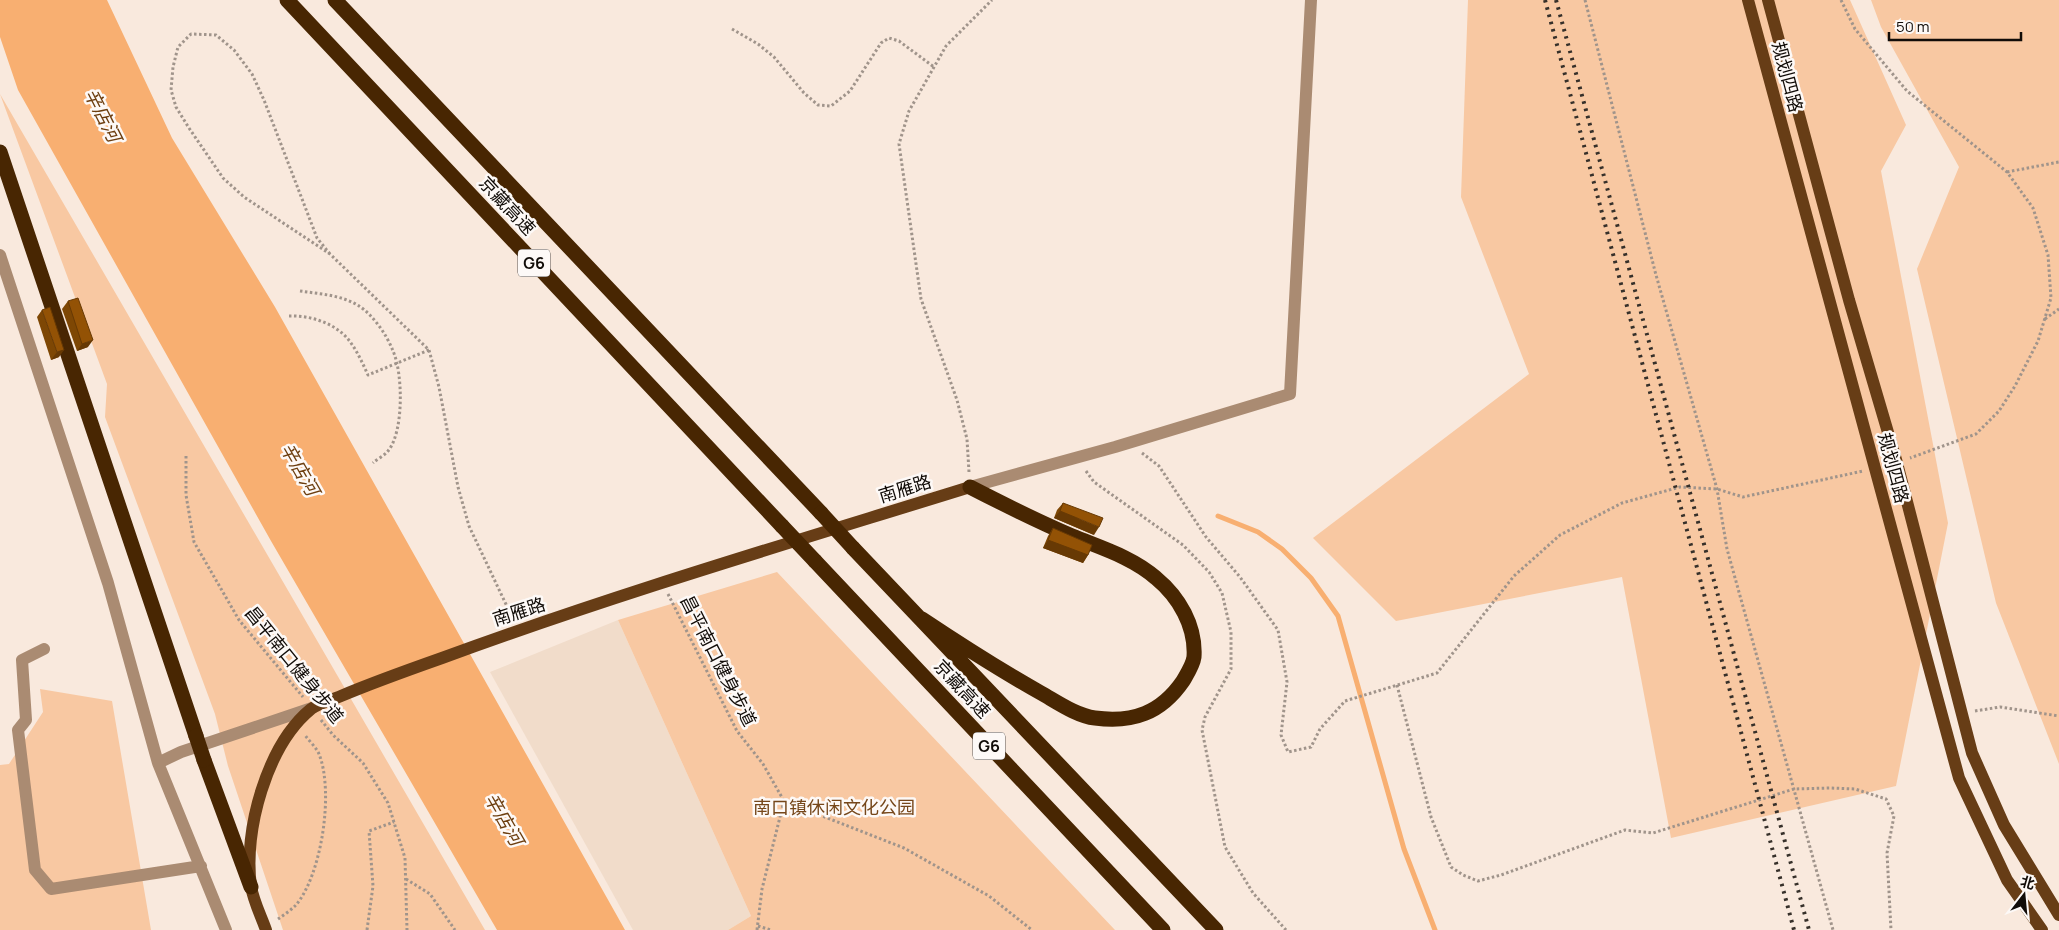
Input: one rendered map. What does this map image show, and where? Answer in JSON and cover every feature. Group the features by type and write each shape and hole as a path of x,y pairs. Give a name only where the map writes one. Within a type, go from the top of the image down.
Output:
{"highway":[{"name":"京藏高速","path":"287,0 1163,930"},
{"name":"京藏高速","path":"335,0 1216,930"},
{"path":"0,152 204,760 251,887"},
{"path":"922,620 1003,672 1065,707 1093,718 1124,720 1150,712 1173,696 1188,672 1194,658 1190,624 1175,597 1157,578 1138,563 1062,531 970,487"}],"main road":[{"name":"规划四路","path":"1748,0 1959,778 2007,880 2042,930"},
{"name":"规划四路","path":"1768,0 1849,300 1897,463 1972,753 2004,825 2059,914"},
{"name":"南雁路","path":"266,930 251,887 250,859 258,798 269,768 297,725 312,708 358,688 519,630 663,582 970,487"}],"street":[{"path":"970,487 1129,443 1290,394 1311,0"},
{"path":"0,255 108,583 158,764 226,930"},
{"path":"44,649 22,660 26,720 18,730 36,870 51,889 201,866"},
{"path":"158,764 181,752 312,708"}],"path":[{"path":"970,487 967,439 957,400 921,299 899,144 909,111 946,46 992,0"},
{"path":"1585,0 1656,275 1717,489 1727,548 1833,930"},
{"path":"1841,0 1855,29 1907,91 2007,172 2033,208 2048,255 2051,298 2038,341 2015,386 1999,411 1976,434 1897,463"},
{"path":"732,29 758,44 774,57 804,93 818,105 831,106 850,91 881,43 889,38 899,41 934,67"},
{"path":"330,254 244,197 223,178 189,128 176,107 171,90 173,67 178,47 191,34 216,35 234,50 252,74 264,100 317,238 330,254 429,350 439,387 458,487 469,526 519,630"},
{"path":"2007,172 2059,162"},
{"path":"300,291 344,298 360,306 382,330 394,352 399,395 397,432 388,451 373,463"},
{"path":"2044,319 2059,309"},
{"path":"289,316 300,315 323,321 350,342 368,375 429,350"},
{"path":"1129,443 1159,466 1206,537 1240,578 1278,630 1287,682 1281,735 1288,752 1311,747 1320,730 1345,700 1437,672 1514,576 1560,535 1622,502 1680,487 1717,489 1743,496 1875,468"},
{"name":"昌平南口健身步道","path":"186,456 186,495 194,542 239,620 332,735 363,763 388,803 405,858 407,930"},
{"name":"昌平南口健身步道","path":"663,582 737,731 763,764 784,800"},
{"path":"1397,685 1431,817 1451,867 1463,875 1478,881 1501,875 1625,830 1653,833 1794,789 1855,789 1886,799 1894,816 1887,853 1891,930"},
{"path":"1962,713 2000,707 2059,716"},
{"path":"266,930 296,904 316,866 321,844 325,782 318,753 297,725"},
{"path":"771,930 758,928 762,889 784,800 904,848 989,896 1032,930"},
{"path":"367,930 373,886 369,831 394,822"},
{"path":"406,879 430,894 455,930"}],"shaded area":[{"path":"618,620 751,916 728,930 633,930 490,672"}],"green space":[{"path":"1468,0 1850,0 1906,125 1881,171 1948,523 1896,786 1671,838 1622,577 1396,621 1313,538 1529,374 1461,197"},
{"path":"1871,0 2059,0 2059,764 1996,603 1917,269 1959,167 1881,27"},
{"path":"0,94 485,930 283,930 228,766 215,714 105,417 107,384"},
{"name":"南口镇休闲文化公园","path":"777,572 1115,930 728,930 751,916 618,620"},
{"path":"40,689 112,701 151,930 0,930 0,765 9,764 43,712"}],"water":[{"name":"辛店河","path":"0,0 107,0 172,138 275,307 625,930 497,930 271,541 18,90 0,37"}],"building":[{"path":"78,298 93,340 82,344 68,301"},
{"path":"50,307 64,350 57,352 42,310"},
{"path":"1063,503 1103,518 1099,527 1060,511"},
{"path":"1053,528 1092,545 1088,555 1048,540"}],"waterway":[{"path":"1218,516 1258,532 1282,549 1311,578 1338,616 1404,849 1435,930"}],"railway":[{"path":"1545,0 1794,930"},
{"path":"1556,0 1809,930"}]}
